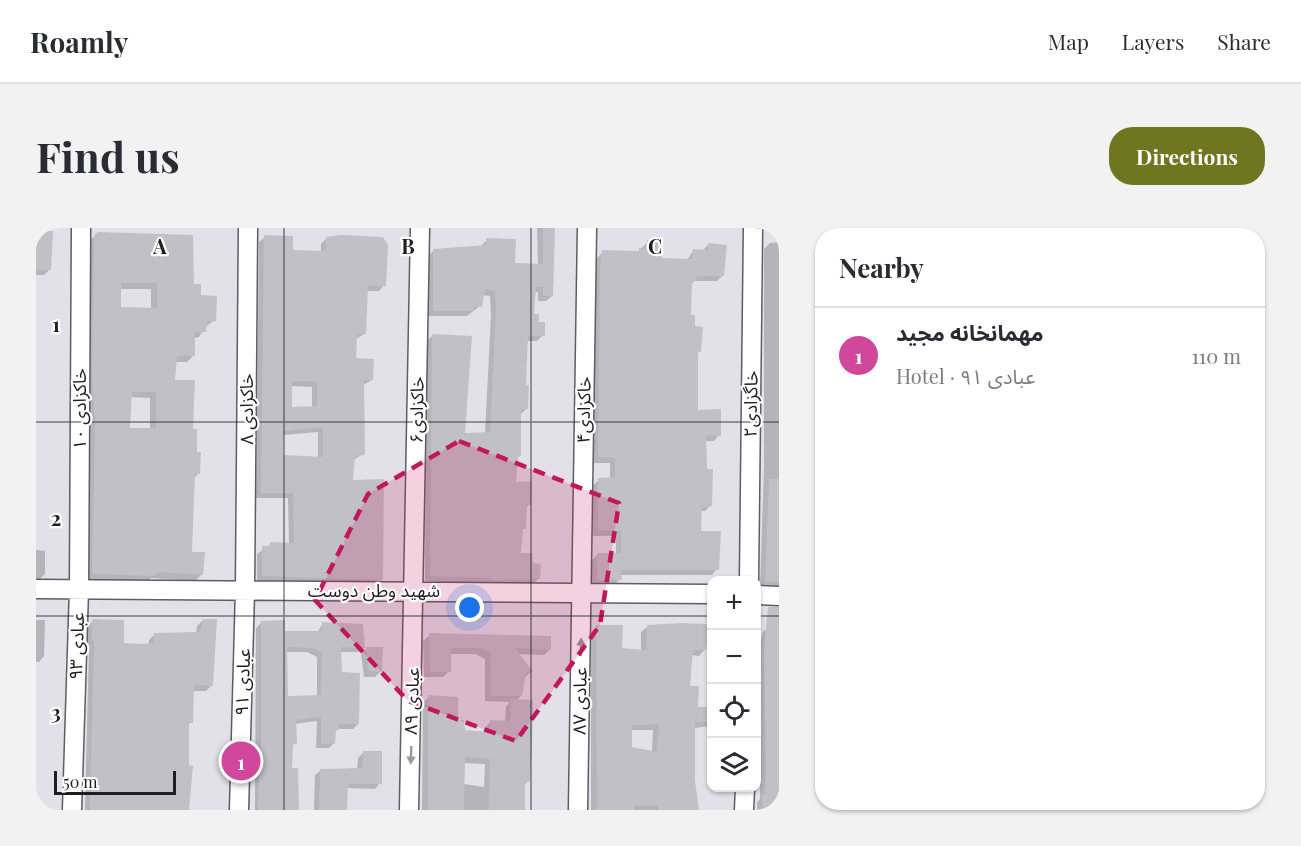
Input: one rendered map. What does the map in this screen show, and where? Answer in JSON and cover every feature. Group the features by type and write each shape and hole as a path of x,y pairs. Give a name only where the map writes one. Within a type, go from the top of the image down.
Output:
{"street":[{"name":"خاکزادی ۱۰","path":"79,589 81,228"},
{"name":"خاکزادی ۸","path":"245,590 248,228"},
{"name":"خاکزادی۶","path":"415,592 420,228"},
{"name":"خاکزادی۴","path":"582,593 586,228"},
{"name":"خاگزادی۲","path":"749,576 753,228"},
{"name":"شهید وطن دوست","path":"36,589 707,594"},
{"name":"عبادی ۹۳","path":"72,810 79,589"},
{"name":"عبادی ۹۱","path":"239,810 245,590"},
{"name":"عبادی ۸۹","path":"409,810 415,592"},
{"name":"عبادی ۸۷","path":"578,810 582,593"},
{"path":"761,595 779,596"},
{"path":"744,810 745,792"}],"highlighted area":[{"path":"459,441 619,503 600,625 516,741 408,701 315,600 368,494"}],"building":[{"path":"543,228 555,228 553,296 543,296 543,287 536,287 534,314 539,314 539,322 545,322 545,336 528,336 526,385 529,385 528,409 521,409 521,456 518,457 516,482 532,481 531,505 527,505 526,529 523,529 521,553 532,553 533,563 541,564 540,579 491,580 491,578 430,576 432,334 472,336 465,433 490,432 496,308 495,291 485,289 482,307 474,307 474,311 433,311 433,249 486,245 486,238 516,239 515,263 543,264"},
{"path":"36,231 53,231 51,270 36,270"},
{"path":"98,232 193,235 194,284 201,284 201,295 217,296 216,321 207,322 206,332 195,332 195,356 177,356 175,380 195,380 193,429 197,429 197,452 201,452 200,474 195,474 192,552 205,552 203,575 159,572 154,576 92,574 95,234","holes":["121,283 157,283 157,308 121,307","132,392 156,392 156,428 130,428"]},
{"path":"264,235 293,236 293,250 325,251 326,237 341,235 383,237 388,245 386,286 368,286 366,334 357,334 356,358 374,359 373,380 364,380 365,455 355,456 353,480 384,479 383,580 262,576 262,546 270,546 270,542 294,543 293,493 261,493","holes":["292,381 317,382 317,406 292,407","323,427 323,457 283,455 284,431"]},
{"path":"647,240 662,240 662,258 692,259 693,249 708,250 708,243 727,245 724,276 698,276 692,284 691,315 695,315 695,326 703,327 701,352 698,352 698,410 721,409 721,436 706,435 707,469 713,469 712,506 702,507 701,531 721,531 719,570 621,570 622,580 597,580 597,553 621,553 621,531 598,530 598,478 615,477 615,458 598,457 602,250 639,251 639,248 647,249"},
{"path":"769,479 779,479 779,582 765,582"},
{"path":"768,607 779,607 779,810 763,810 762,795 765,795 766,770 764,650"},
{"path":"92,619 124,620 124,643 142,644 154,643 154,633 200,632 203,619 217,619 213,686 194,685 193,723 189,723 189,765 193,766 189,810 90,810 94,641 92,641"},
{"path":"285,620 285,631 322,631 322,622 363,624 365,648 341,647 342,672 360,673 359,724 339,724 335,744 321,744 321,717 296,720 297,744 293,744 292,768 298,768 299,810 258,810 259,767 261,767 261,621","holes":["287,647 312,648 322,652 321,695 288,696"]},
{"path":"707,624 706,650 693,650 690,686 699,686 698,707 707,707 707,722 695,722 695,781 699,810 658,810 658,806 634,806 634,810 597,810 596,625 623,625 622,648 646,650 647,625","holes":["659,724 657,752 632,747 632,725"]},
{"path":"429,633 551,636 551,650 515,648 533,672 526,673 522,696 490,696 491,653 481,648 451,648 451,672 430,672"},
{"path":"366,647 383,647 382,672 369,671"},
{"path":"428,695 458,697 458,720 464,720 465,730 489,732 490,720 510,721 511,699 533,700 530,782 525,781 525,810 489,810 490,759 465,757 464,810 428,810"},
{"path":"363,751 382,751 382,784 348,784 347,810 319,810 320,769 362,768"}],"place":[{"name":"مهمانخانه مجید","path":"241,761"}]}
